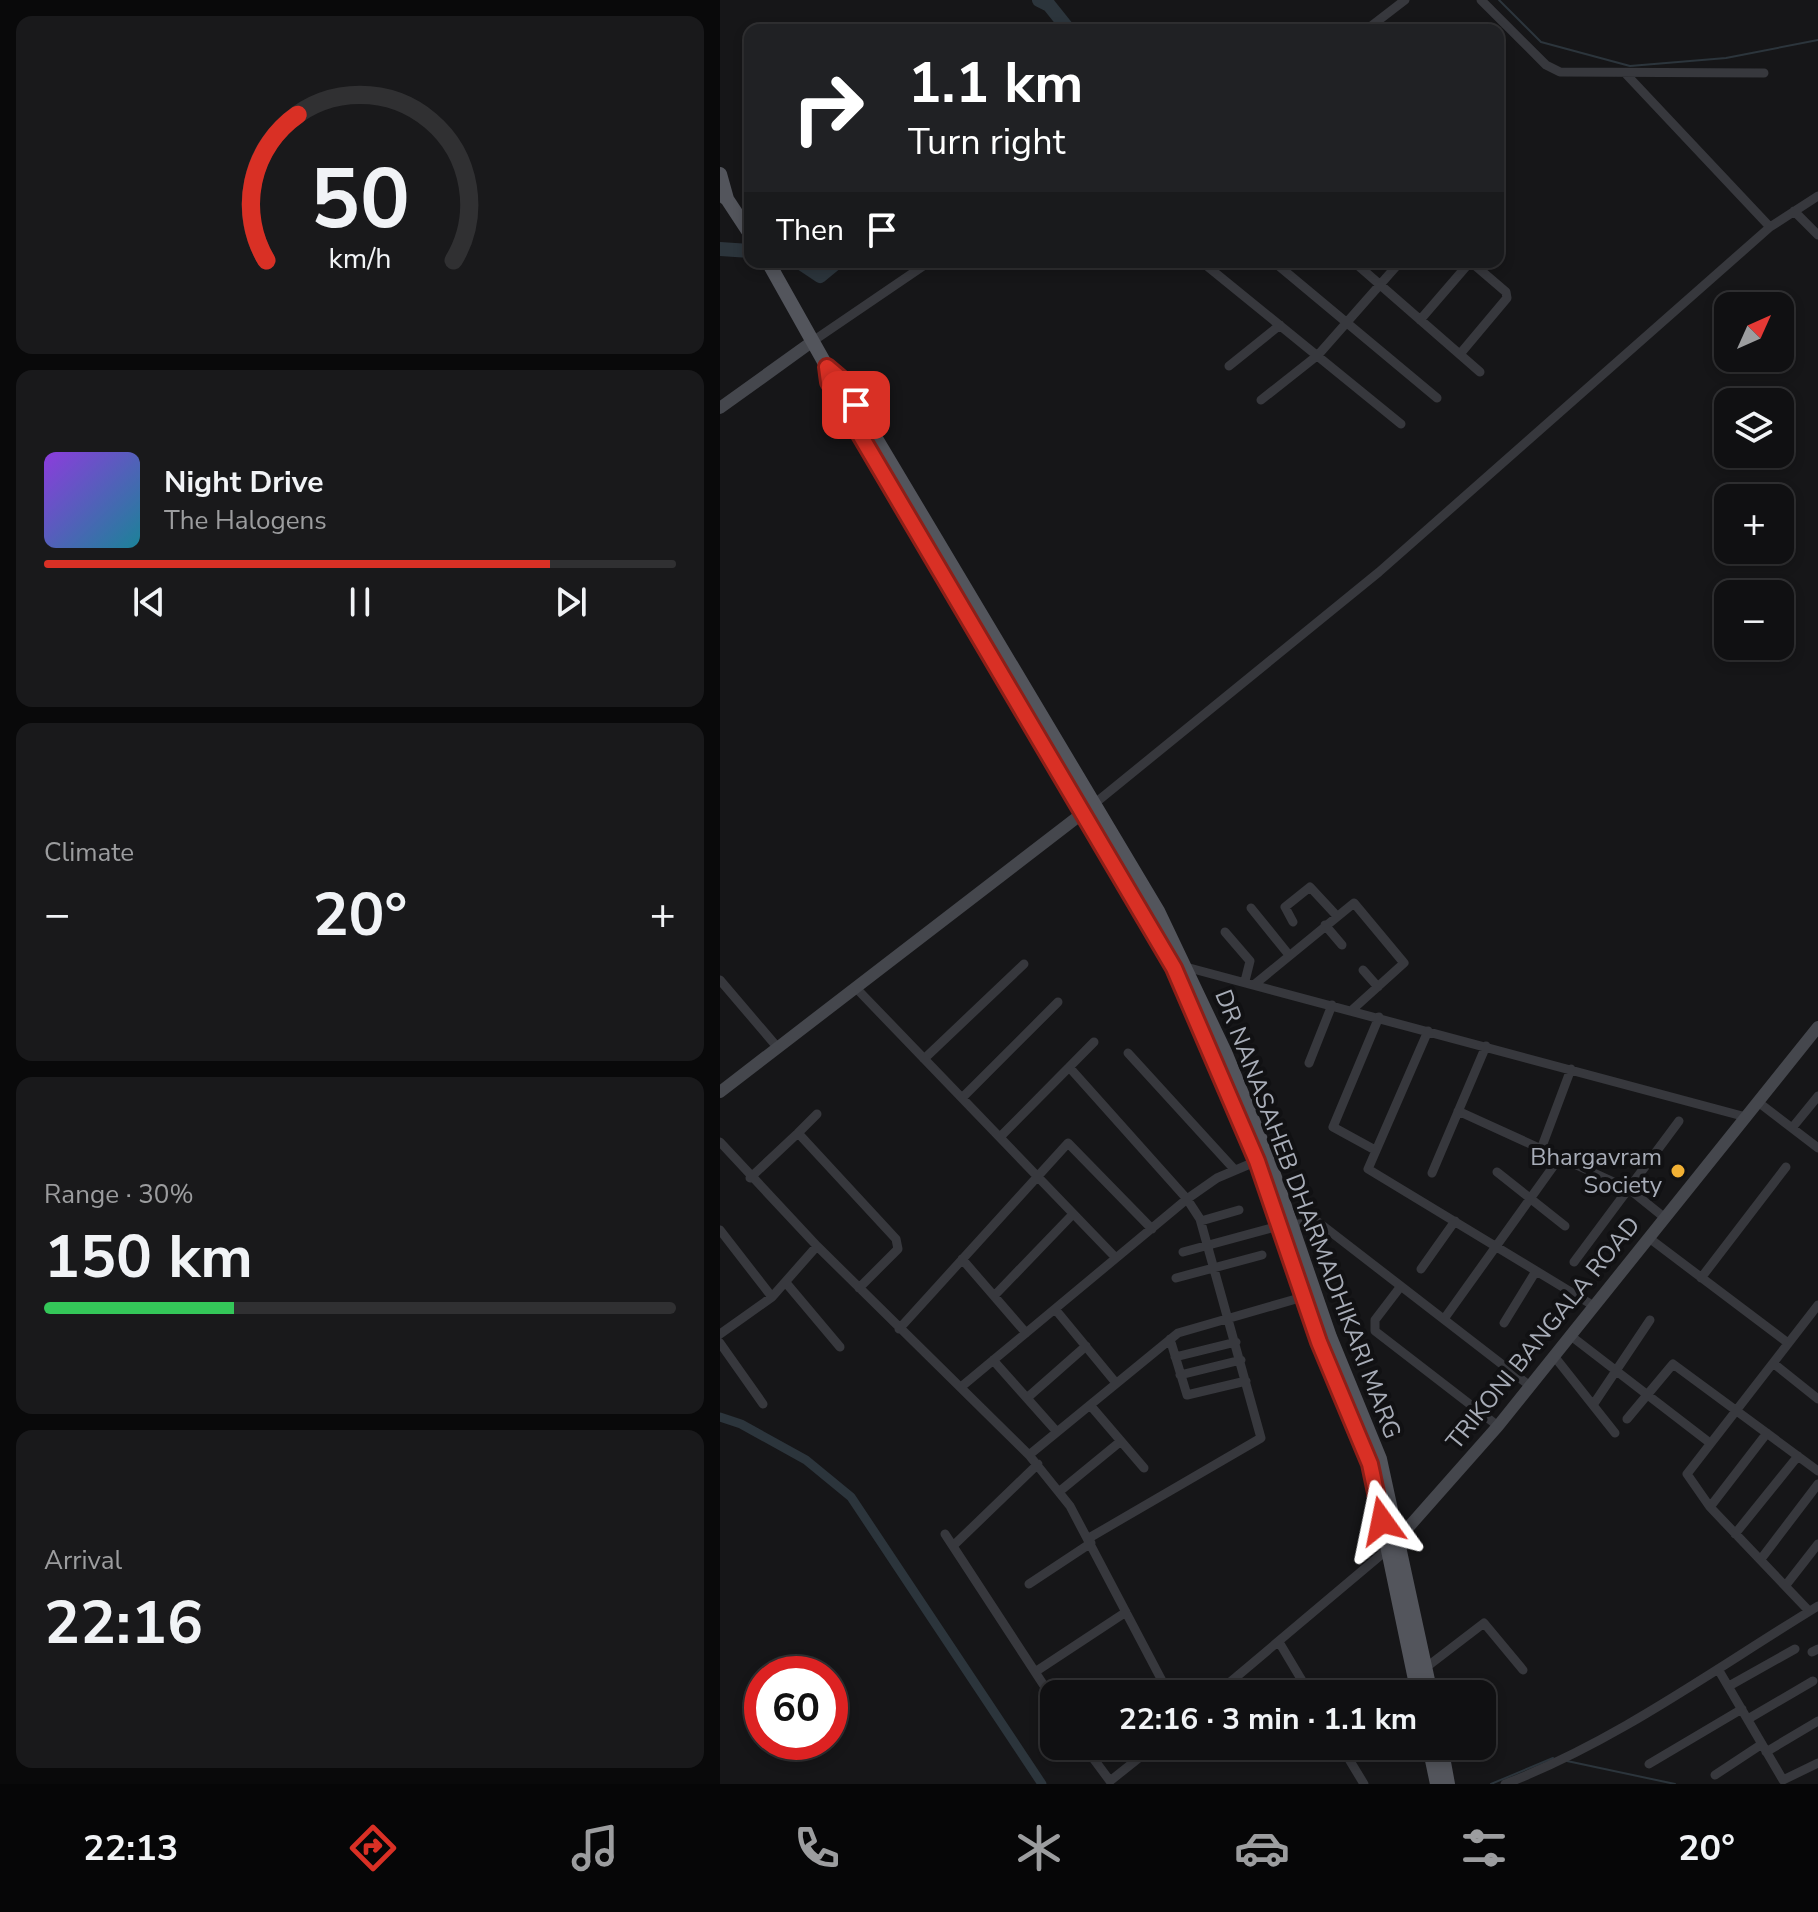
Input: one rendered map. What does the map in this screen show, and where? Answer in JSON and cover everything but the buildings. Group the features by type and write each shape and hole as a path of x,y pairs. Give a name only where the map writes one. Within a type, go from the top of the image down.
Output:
{"main road":[{"path":"720,174 724,197 744,224"},
{"name":"DR NANASAHEB DHARMADHIKARI MARG","path":"772,268 827,367 840,378 1090,808 1158,911 1262,1159 1380,1459 1400,1540 1419,1680"},
{"name":"DR NANASAHEB DHARMADHIKARI MARG","path":"1286,1225 1303,1297 1370,1464 1388,1549 1425,1680"},
{"path":"1432,1760 1437,1784"},
{"path":"1444,1760 1448,1784"}],"street":[{"path":"1374,24 1405,0"},
{"path":"1481,0 1553,69 1573,74 1764,73"},
{"path":"1625,73 1770,227"},
{"path":"722,1086 778,1048 1090,808 1379,572 1770,227 1818,196"},
{"path":"1794,211 1818,235"},
{"path":"720,408 920,268"},
{"path":"1209,268 1401,424"},
{"path":"1281,268 1437,398"},
{"path":"1361,268 1480,372"},
{"path":"1261,400 1318,355 1395,268"},
{"path":"1420,320 1465,268"},
{"path":"1460,354 1507,298 1506,292 1477,268"},
{"path":"1229,366 1280,325"},
{"path":"1293,922 1285,907 1310,887 1336,915"},
{"path":"1250,983 1289,955 1349,904 1355,904 1403,959 1403,965 1352,1010"},
{"path":"1251,908 1289,955"},
{"path":"1325,925 1342,945"},
{"path":"1225,932 1250,961 1250,983"},
{"path":"924,1059 1024,964"},
{"path":"1180,967 1379,1017 1746,1117"},
{"path":"1363,970 1378,987"},
{"path":"721,983 778,1048"},
{"path":"856,988 1116,1258"},
{"path":"962,1098 1058,1002"},
{"path":"1309,1063 1332,1005"},
{"path":"1375,1150 1333,1127 1379,1017"},
{"name":"TRIKONI BANGALA ROAD","path":"1388,1549 1400,1540 1498,1426 1818,1027"},
{"path":"1428,1031 1368,1166 1370,1172 1594,1306"},
{"path":"1000,1137 1094,1042"},
{"path":"1432,1173 1486,1046"},
{"path":"1128,1053 1234,1169"},
{"path":"1029,1584 1090,1540 1259,1443 1261,1435 1201,1221 1187,1199 1069,1067"},
{"path":"1541,1149 1571,1069"},
{"path":"1792,1128 1818,1096"},
{"path":"1758,1102 1818,1148"},
{"path":"1458,1111 1629,1189 1665,1218"},
{"path":"750,1178 817,1114"},
{"path":"1574,1262 1679,1121"},
{"path":"798,1133 896,1239 898,1249 859,1288"},
{"path":"720,1142 750,1178 817,1246 1038,1464 1060,1491 1090,1540 1162,1680"},
{"path":"899,1329 1068,1143 1152,1229"},
{"path":"1444,1319 1560,1157"},
{"path":"961,1387 1187,1199 1234,1169 1262,1159"},
{"path":"1701,1278 1786,1167"},
{"path":"1497,1172 1565,1226"},
{"path":"1201,1221 1239,1210"},
{"path":"994,1296 1073,1214"},
{"path":"1421,1269 1455,1221"},
{"path":"1183,1252 1286,1225 1318,1222 1530,1386"},
{"path":"720,1230 772,1297"},
{"path":"1649,1238 1788,1343"},
{"path":"720,1334 787,1284 817,1246"},
{"path":"1176,1278 1262,1255"},
{"path":"962,1259 1026,1333"},
{"path":"1504,1323 1536,1271"},
{"path":"787,1284 840,1347"},
{"path":"1401,1286 1375,1320 1375,1331 1498,1426"},
{"path":"1029,1455 1170,1339 1187,1329 1303,1297"},
{"path":"1506,1784 1533,1774 1612,1734 1814,1609 1735,1534 1710,1507 1687,1474 1818,1305"},
{"path":"1055,1309 1116,1383"},
{"path":"1593,1405 1650,1320"},
{"path":"1571,1336 1710,1443"},
{"path":"1170,1339 1187,1395 1246,1381"},
{"path":"1175,1357 1236,1342"},
{"path":"720,1343 763,1404"},
{"path":"1027,1398 1086,1346"},
{"path":"1554,1356 1615,1433"},
{"path":"993,1360 1057,1432"},
{"path":"1180,1375 1241,1360"},
{"path":"1773,1363 1818,1399"},
{"path":"1627,1419 1673,1364 1818,1471"},
{"path":"1090,1405 1144,1468"},
{"path":"1710,1507 1767,1433"},
{"path":"1060,1491 1121,1441"},
{"path":"1735,1534 1798,1456"},
{"path":"954,1545 1038,1464"},
{"path":"1761,1559 1818,1484"},
{"path":"945,1534 1040,1680"},
{"path":"1786,1585 1818,1544"},
{"path":"1233,1680 1388,1549"},
{"path":"1035,1672 1126,1612"},
{"path":"1420,1670 1484,1623 1523,1670"},
{"path":"1279,1642 1302,1680"},
{"path":"1729,1686 1795,1649"},
{"path":"1718,1669 1786,1781 1818,1763"},
{"path":"1748,1719 1813,1681"},
{"path":"1649,1764 1742,1709"},
{"path":"1715,1775 1818,1721"},
{"path":"1094,1760 1110,1781 1136,1760"},
{"path":"1349,1760 1364,1784"}],"waterway":[{"path":"1039,0 1049,5 1064,24"},
{"path":"1499,0 1541,42 1630,66 1726,58 1818,40"},
{"path":"720,249 744,251"},
{"path":"808,268 820,276 830,268"},
{"path":"720,1417 741,1424 806,1460 851,1497 1042,1784"},
{"path":"1491,1784 1553,1758"},
{"path":"1567,1761 1675,1784"}],"place":[{"name":"Bhargavram Society","path":"1678,1171"}],"route":[{"path":"856,405 840,378 827,367 829,382 1085,812 1174,968 1257,1161 1330,1372 1370,1464 1382,1521"}]}
